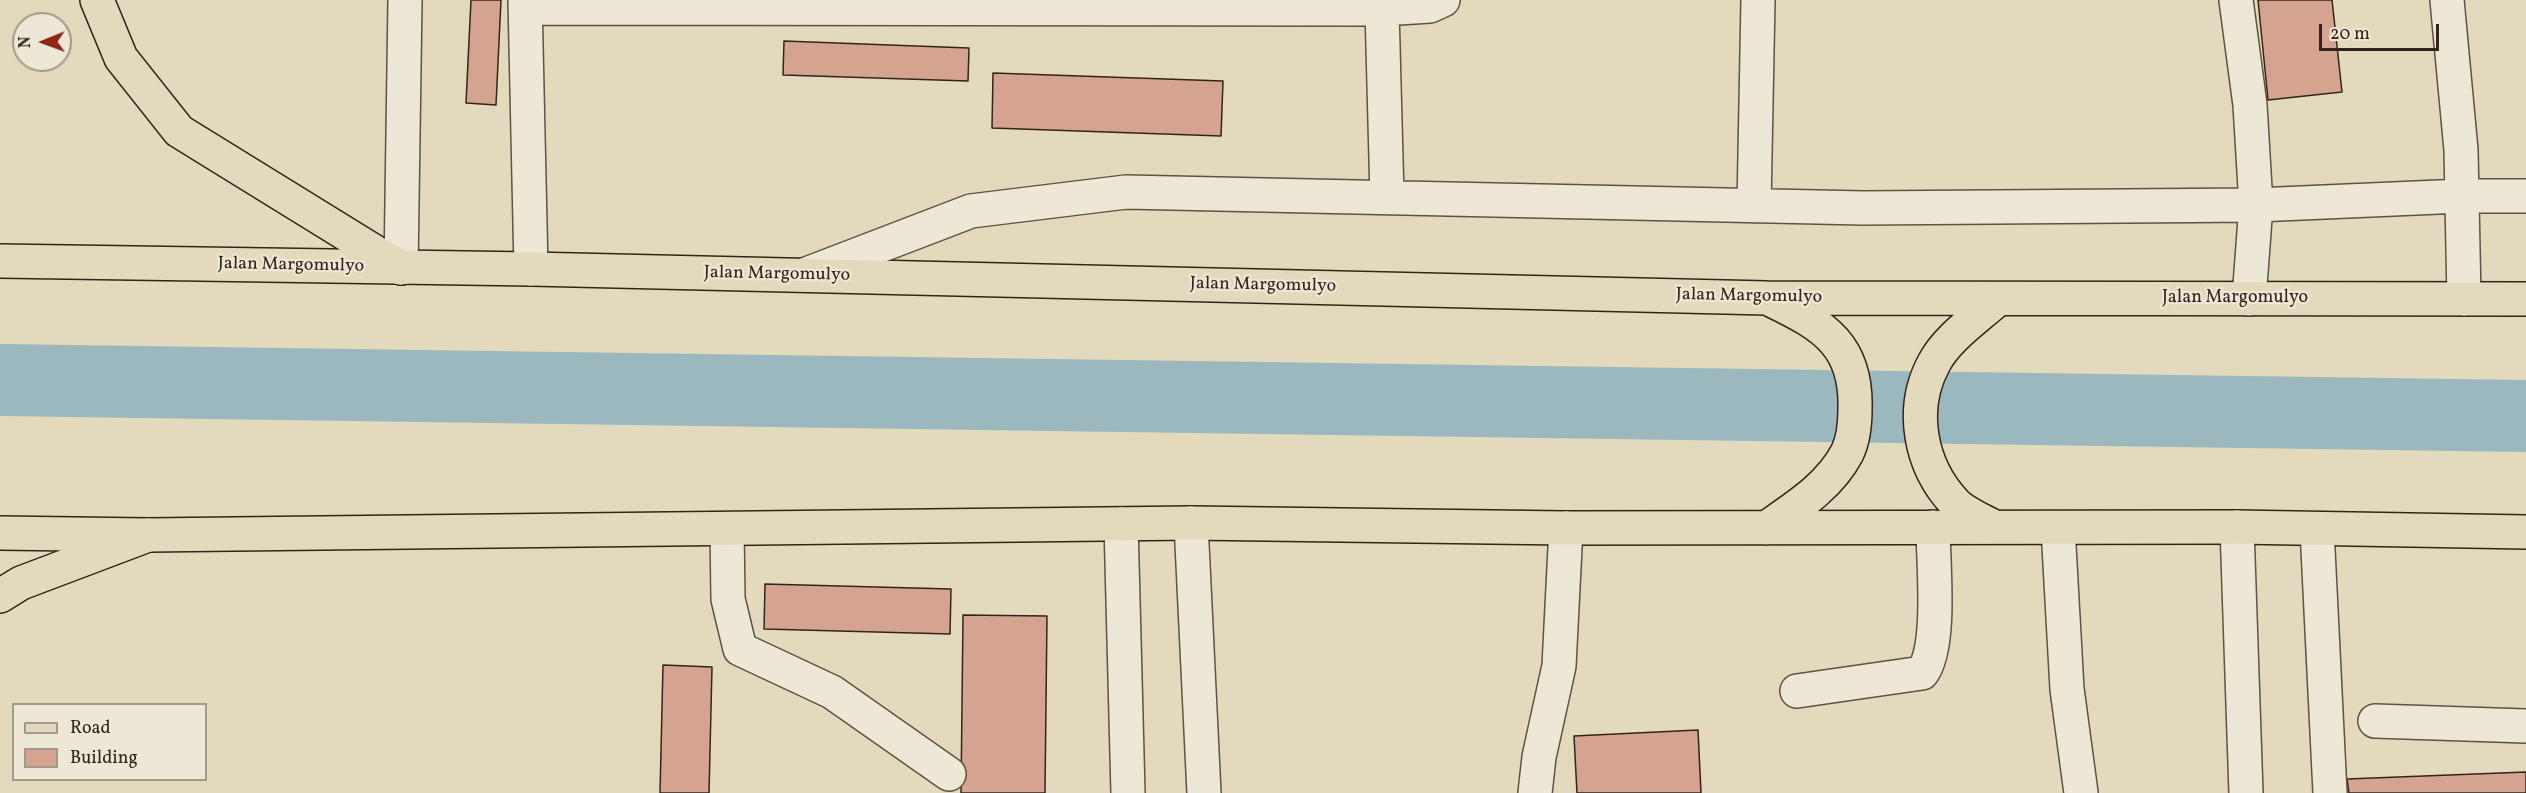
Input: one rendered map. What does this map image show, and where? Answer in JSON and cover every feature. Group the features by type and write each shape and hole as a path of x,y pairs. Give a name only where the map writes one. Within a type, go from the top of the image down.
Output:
{"main road":[{"path":"97,0 121,58 179,131 401,268"},
{"name":"Jalan Margomulyo","path":"0,261 804,275 1767,298 1988,308 2248,299 2526,299"},
{"path":"1766,528 1802,503 1835,470 1848,452 1855,423 1856,395 1856,386 1845,354 1822,327 1767,298"},
{"path":"1988,308 1956,336 1934,362 1923,386 1919,413 1925,458 1938,482 1956,505 1996,528"},
{"path":"0,533 148,535 1191,523 1566,528 2236,527 2526,532"},
{"path":"0,596 21,582 148,535"}],"street":[{"path":"401,268 405,0"},
{"path":"531,269 525,4 1082,4 1382,9 1430,6 1443,0"},
{"path":"1754,206 1758,0"},
{"path":"2236,0 2250,105 2256,206 2248,299"},
{"path":"2447,0 2461,150 2464,299"},
{"path":"1382,9 1387,197"},
{"path":"804,275 970,211 1126,192 1863,208 2256,206 2462,196 2526,196"},
{"path":"1191,523 1204,793"},
{"path":"1121,524 1128,793"},
{"path":"1797,691 1922,673 1929,664 1935,613 1933,527"},
{"path":"2236,527 2246,793"},
{"path":"1535,793 1539,757 1559,666 1566,528"},
{"path":"2058,528 2067,689 2081,793"},
{"path":"727,529 728,599 740,649 832,692 949,774"},
{"path":"2317,529 2331,793"},
{"path":"2375,721 2526,726"}],"building":[{"path":"471,0 501,0 496,105 466,103"},
{"path":"2258,0 2332,0 2342,92 2268,100"},
{"path":"784,41 969,48 968,81 783,75"},
{"path":"993,73 1223,81 1221,136 992,128"},
{"path":"765,584 951,589 950,634 764,629"},
{"path":"963,615 1047,616 1045,793 961,793"},
{"path":"663,665 712,667 709,793 660,793"},
{"path":"1698,730 1701,793 1577,793 1574,736"},
{"path":"2526,772 2526,793 2349,793 2347,779"}],"waterway":[{"path":"0,380 2526,416"}]}
